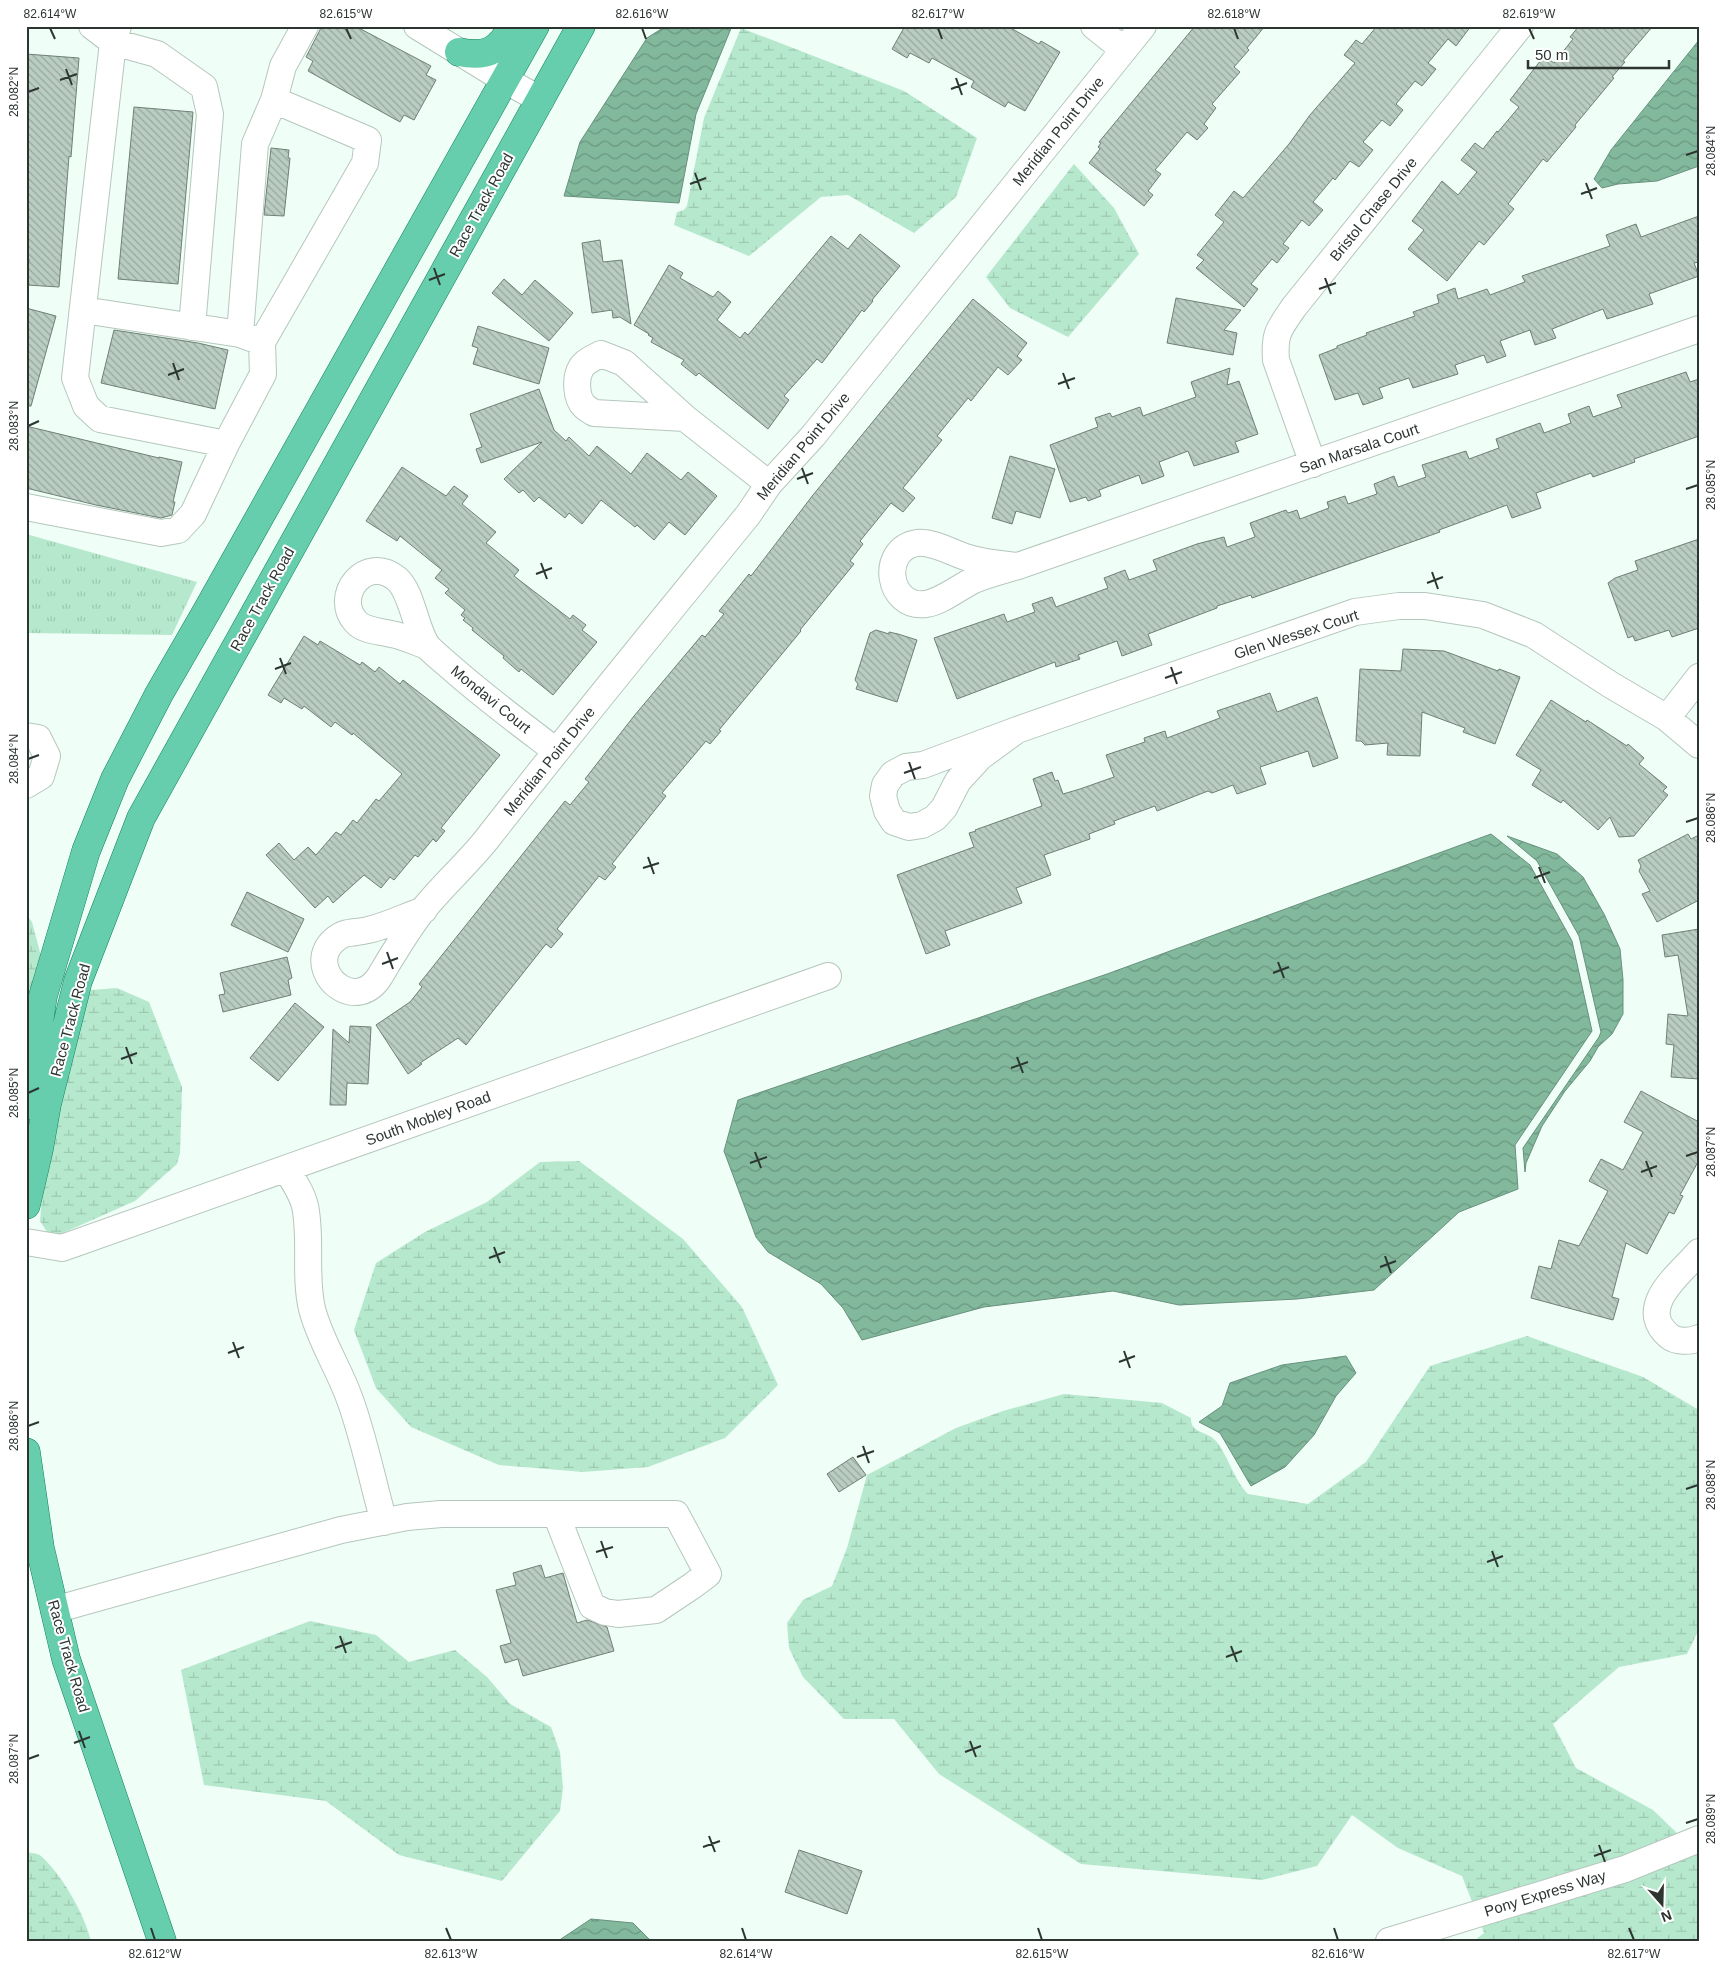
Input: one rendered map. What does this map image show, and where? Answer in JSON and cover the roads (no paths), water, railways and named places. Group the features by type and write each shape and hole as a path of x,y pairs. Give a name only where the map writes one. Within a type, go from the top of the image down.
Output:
{"main road":[{"path":"459,52 474,55 496,49 506,40 513,26"},
{"name":"Race Track Road","path":"26,1106 43,996 86,851 115,779 159,694 535,26"},
{"name":"Race Track Road","path":"26,1205 47,1104 78,981 141,818 581,26"},
{"path":"346,448 356,398 503,135 507,121 508,104 505,80"},
{"path":"208,609 247,627"},
{"name":"Race Track Road","path":"26,1452 40,1548 66,1659 162,1941"}],"street":[{"path":"92,26 116,34 157,54 204,87 210,114 192,327"},
{"path":"26,507 161,533 178,530 193,514 226,444 264,374 252,338 255,144 274,100 283,66 305,26"},
{"path":"417,26 541,100"},
{"path":"1094,26 1124,50"},
{"name":"Meridian Point Drive","path":"424,910 468,863 556,751 748,515 769,484 813,436 1143,26"},
{"name":"Bristol Chase Drive","path":"1313,464 1276,360 1275,344 1278,330 1294,307 1520,26"},
{"path":"116,34 75,378 86,406 100,419 226,444"},
{"path":"252,338 365,163 368,140 274,100"},
{"path":"83,310 252,338"},
{"name":"San Marsala Court","path":"1018,566 1699,328"},
{"path":"685,418 769,484"},
{"name":"Glen Wessex Court","path":"1018,730 980,757 958,781 944,808 935,818 922,825 908,827 894,822 887,811 882,796 885,785 892,774 906,767 923,765 1018,730 1355,612 1400,606 1425,606 1483,616 1534,635 1611,685 1667,718 1699,744"},
{"name":"Mondavi Court","path":"427,646 477,691 556,751"},
{"path":"1667,718 1699,678"},
{"path":"26,736 38,738 47,756 41,776 26,785"},
{"name":"South Mobley Road","path":"26,1242 62,1248 828,976"},
{"path":"286,1168 304,1204 307,1224 309,1295 313,1312 354,1411 384,1522"},
{"path":"1699,1252 1660,1296 1657,1307 1658,1320 1662,1330 1672,1339 1694,1340 1699,1338"},
{"path":"54,1610 341,1530 407,1517 440,1514 556,1514 676,1514 708,1574 656,1610 618,1614 605,1612 592,1606 556,1514"},
{"name":"Pony Express Way","path":"1389,1941 1625,1869 1699,1839"}],"water":[{"path":"666,26 732,26 696,114 679,203 564,196 580,142 647,38"},
{"path":"1699,40 1699,166 1657,181 1618,184 1602,188 1594,179 1611,150"},
{"path":"1491,834 1530,865 1572,941 1592,1031 1515,1145 1518,1189 1459,1212 1374,1290 1297,1299 1179,1305 1113,1291 984,1307 862,1340 843,1308 821,1284 768,1252 756,1237 724,1151 738,1100 1107,974"},
{"path":"1507,836 1557,854 1583,877 1604,914 1620,949 1623,980 1623,1014 1612,1034 1598,1047 1590,1061 1565,1091 1542,1126 1526,1163 1525,1172 1523,1148 1601,1032 1579,936 1537,861"},
{"path":"1346,1356 1356,1373 1336,1396 1314,1435 1285,1467 1251,1486 1220,1433 1199,1422 1222,1406 1230,1383 1282,1365"},
{"path":"591,1919 633,1923 651,1941 558,1941"}]}
